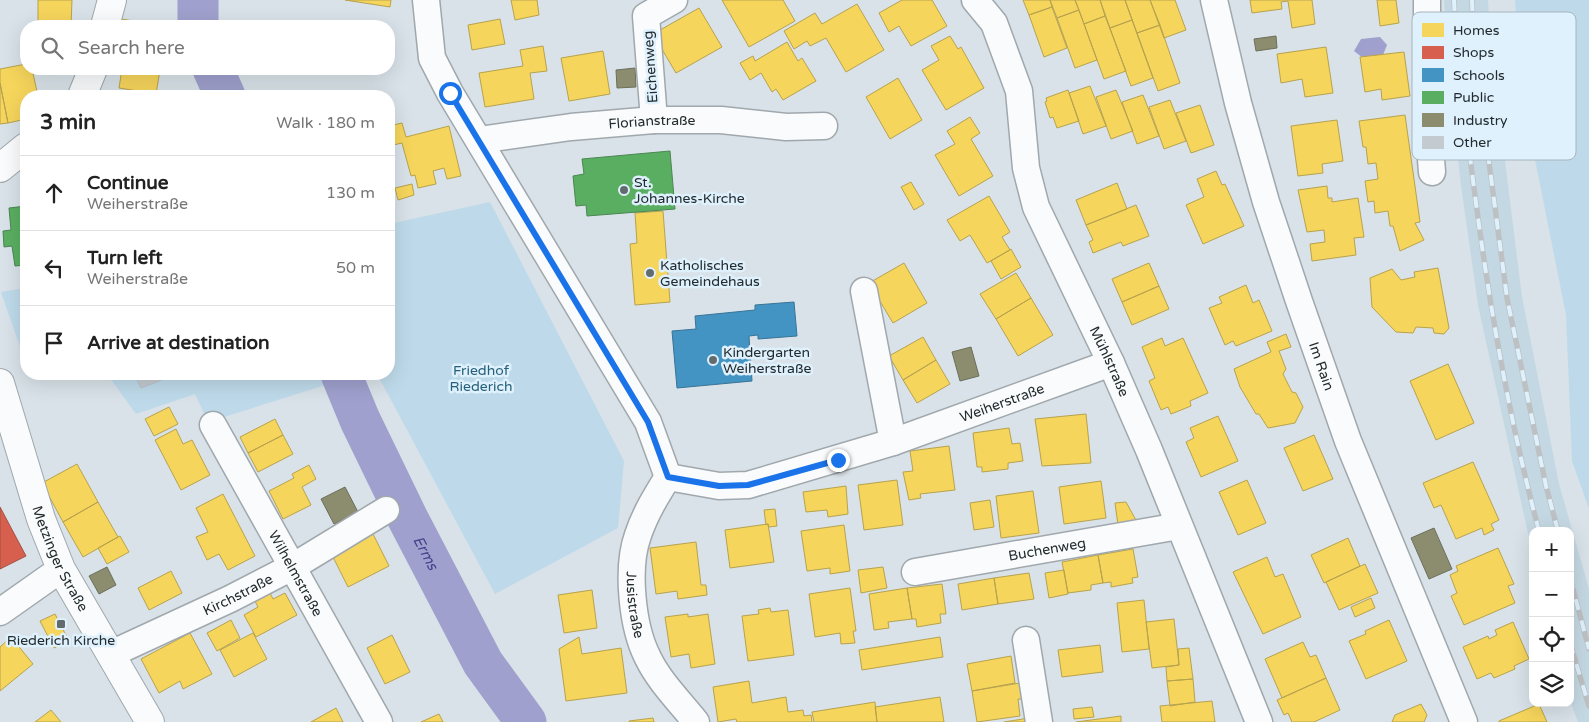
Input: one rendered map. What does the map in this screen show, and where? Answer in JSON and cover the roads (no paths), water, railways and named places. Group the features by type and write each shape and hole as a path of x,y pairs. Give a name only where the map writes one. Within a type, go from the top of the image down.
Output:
{"street":[{"path":"107,20 112,0"},
{"path":"426,0 432,58 450,93 648,422 668,477"},
{"name":"Eichenweg","path":"654,120 646,16 674,0"},
{"name":"Mühlstraße","path":"975,0 994,23 1019,91 1026,168 1036,207 1149,450 1259,722"},
{"name":"Im Rain","path":"1214,0 1238,103 1266,202 1296,292 1348,441 1464,722"},
{"path":"84,90 91,75"},
{"name":"Florianstraße","path":"479,140 571,127 654,120 721,120 786,127 824,126"},
{"path":"0,168 20,152"},
{"path":"1431,160 1432,172"},
{"path":"864,291 893,442"},
{"name":"Weiherstraße","path":"668,477 719,486 748,485 893,442 1110,363"},
{"name":"Metzinger Straße","path":"0,383 41,519 61,568 150,722"},
{"name":"Wilhelmstraße","path":"213,425 294,566 379,722"},
{"name":"Jusistraße","path":"668,477 651,504 637,536 631,582 635,622 648,658 696,722"},
{"name":"Kirchstraße","path":"111,654 230,599 294,566 386,510"},
{"name":"Buchenweg","path":"915,572 1179,526"},
{"path":"0,612 61,568"},
{"path":"1026,640 1039,722"}],"water":[{"path":"1380,37 1387,45 1383,55 1363,58 1354,51 1361,39"}],"waterway":[{"name":"Erms","path":"198,0 198,20"},
{"name":"Erms","path":"216,75 222,90"},
{"name":"Erms","path":"343,380 360,420 408,519 483,663 526,722"}],"railway":[{"path":"1454,0 1455,12"},
{"path":"1472,0 1472,12"},
{"path":"1470,160 1486,275 1501,361 1518,446 1538,527"},
{"path":"1489,160 1507,298 1546,486 1557,527"},
{"path":"1574,593 1589,649"},
{"path":"1574,656 1589,706"}],"place":[{"name":"St. Johannes-Kirche","path":"624,190"},
{"name":"Katholisches Gemeindehaus","path":"650,273"},
{"name":"Kindergarten Weiherstraße","path":"713,360"},
{"name":"Riederich Kirche","path":"61,624"}],"park label":[{"name":"Friedhof Riederich","path":"481,378"}]}
